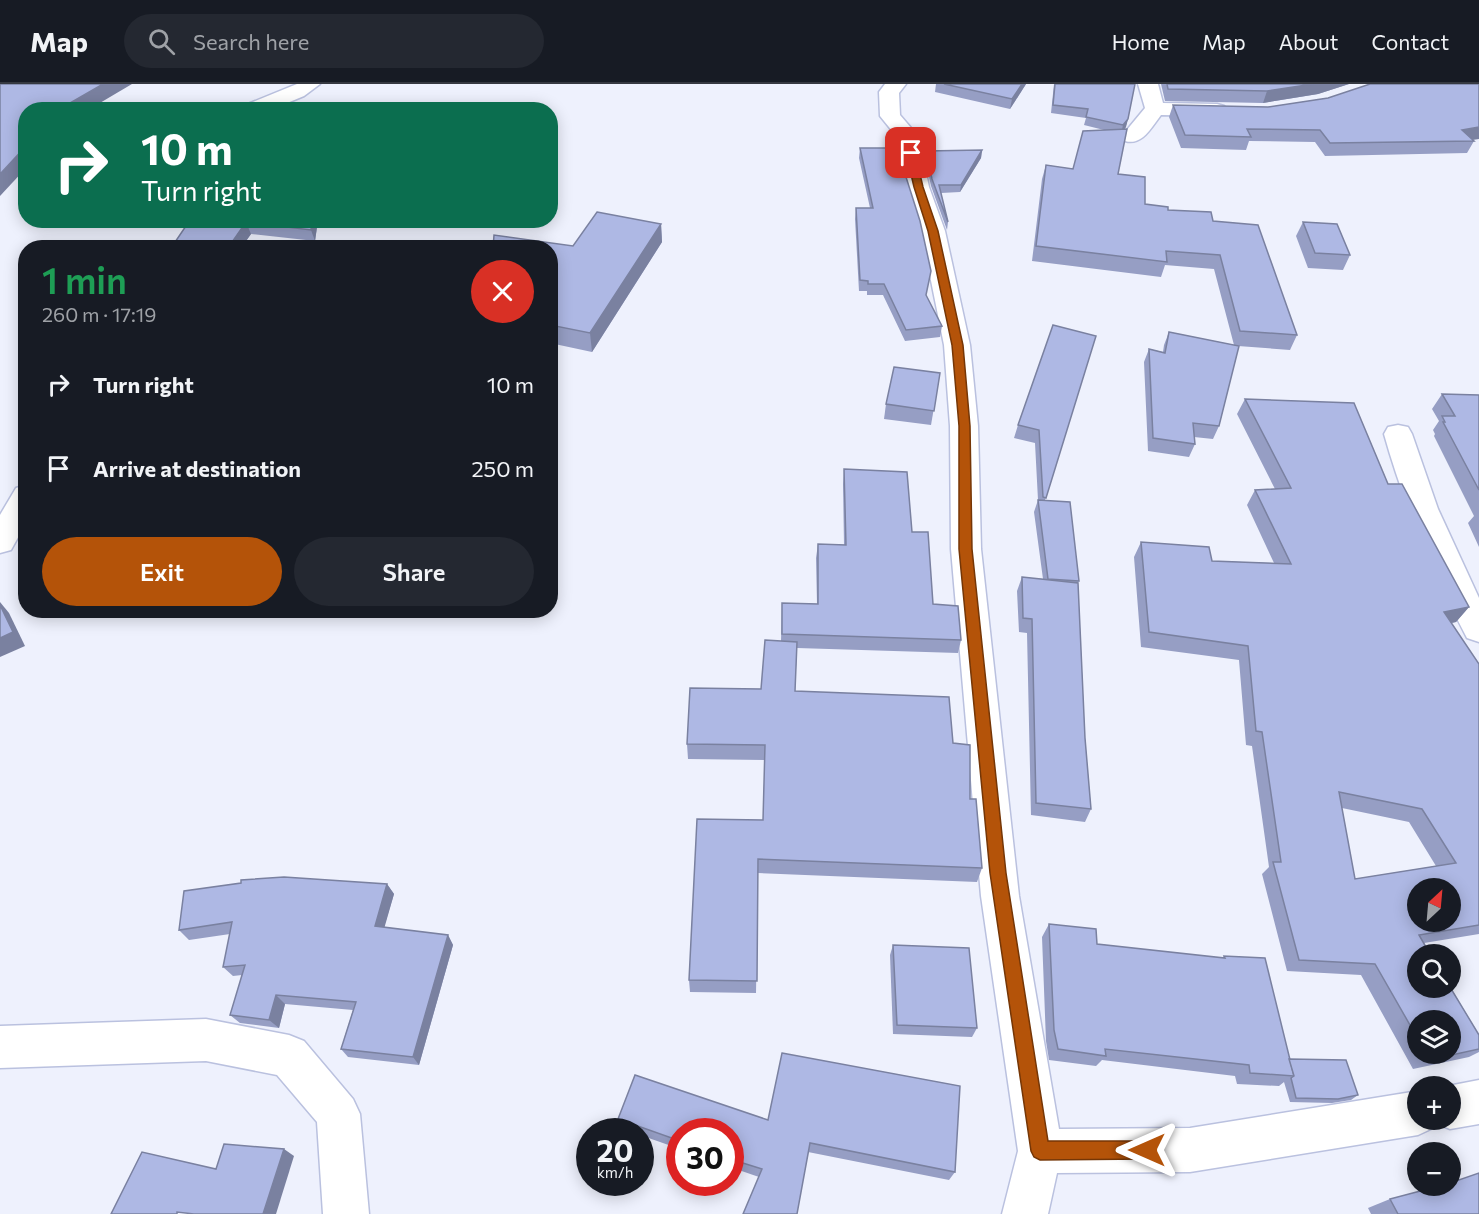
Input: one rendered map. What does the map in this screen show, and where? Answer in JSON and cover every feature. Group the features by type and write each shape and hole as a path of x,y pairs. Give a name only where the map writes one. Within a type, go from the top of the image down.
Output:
{"street":[{"path":"269,102 300,92 310,84"},
{"path":"896,84 890,92 890,116 907,136 918,187 933,231 957,345 964,426 966,549 998,873 1040,1151 1025,1214"},
{"path":"1148,84 1155,109"},
{"path":"1155,109 1239,110"},
{"path":"1132,137 1155,109"},
{"path":"1398,434 1408,472 1437,542 1479,629"},
{"path":"0,542 18,509"},
{"path":"0,1047 206,1040 289,1056 338,1114 346,1214"},
{"path":"1461,1105 1479,1102"},
{"path":"1040,1151 1190,1150 1407,1115"}],"building":[{"path":"0,84 103,84 72,102 18,102 18,155 0,174"},
{"path":"944,84 1022,84 1012,99"},
{"path":"1055,84 1135,84 1128,119 1123,125 1086,117 1088,109 1053,105"},
{"path":"1167,84 1313,84 1267,91 1168,89"},
{"path":"1370,84 1479,84 1479,127 1462,130 1474,141 1330,143 1320,130 1247,129 1251,137 1185,135 1173,105 1268,107 1328,98"},
{"path":"1127,129 1118,174 1145,177 1145,204 1168,207 1168,210 1211,212 1213,221 1258,225 1297,335 1240,331 1220,255 1166,251 1167,262 1036,246 1046,165 1073,169 1083,131"},
{"path":"860,148 900,148 931,271 926,295 942,326 906,330 884,284 868,284 868,281 860,280 856,208 873,208"},
{"path":"982,150 961,185 939,185 948,222 932,179 926,151"},
{"path":"597,212 661,224 590,333 558,327 558,244 573,246"},
{"path":"1303,222 1337,224 1350,255 1315,253"},
{"path":"185,228 242,228 234,240 176,240"},
{"path":"494,235 530,240 494,240"},
{"path":"1053,325 1096,336 1046,498 1043,497 1039,430 1018,425"},
{"path":"1169,332 1239,346 1219,426 1193,423 1195,444 1153,438 1149,349 1165,353"},
{"path":"894,367 940,373 934,411 886,404"},
{"path":"1442,394 1479,395 1479,490 1443,422 1445,422 1442,416 1455,416"},
{"path":"1245,399 1354,403 1388,484 1402,484 1469,607 1444,612 1479,664 1479,925 1461,928 1461,878 1407,878 1407,932 1437,932 1419,935 1424,944 1407,944 1407,998 1457,998 1479,1035 1479,1049 1461,1053 1461,1010 1407,1010 1407,1020 1375,964 1299,960 1273,862 1281,862 1262,732 1256,731 1248,646 1149,632 1141,542 1209,547 1212,561 1291,564 1255,490 1291,488","holes":["1339,792 1422,809 1456,863 1355,879"]},
{"path":"844,469 907,472 912,532 928,532 933,604 958,606 961,640 782,634 782,603 818,604 818,544 846,545"},
{"path":"1038,500 1070,502 1079,581 1048,579"},
{"path":"1022,577 1078,583 1085,738 1091,809 1036,803 1032,619 1023,618"},
{"path":"0,605 13,632 0,638"},
{"path":"765,640 797,642 795,691 949,697 953,743 970,745 970,799 976,799 982,868 758,859 757,981 689,980 697,819 763,820 765,745 687,744 690,688 761,689"},
{"path":"284,877 387,884 375,926 448,935 413,1057 341,1049 356,1002 276,995 269,1020 230,1015 245,965 223,967 232,922 179,930 184,891 241,883 241,880"},
{"path":"1049,924 1096,929 1097,944 1225,958 1224,956 1265,958 1294,1076 1250,1073 1249,1065 1105,1049 1106,1056 1058,1049 1054,1030"},
{"path":"893,945 969,948 977,1028 897,1025"},
{"path":"782,1053 960,1086 955,1172 810,1143 797,1214 743,1214 762,1169 744,1163 744,1118 666,1118 666,1136 654,1132 654,1118 618,1118 635,1075 768,1120"},
{"path":"1289,1059 1346,1060 1358,1095 1338,1099 1296,1098 1291,1078 1294,1076"},
{"path":"224,1144 284,1149 263,1214 177,1212 177,1214 111,1214 142,1152 216,1169"},
{"path":"1479,1173 1479,1214 1398,1214 1390,1199 1407,1195 1461,1196 1461,1179"}],"route":[{"path":"911,153 918,187 933,231 957,345 964,426 966,549 1000,896 1040,1151 1147,1150"}]}
